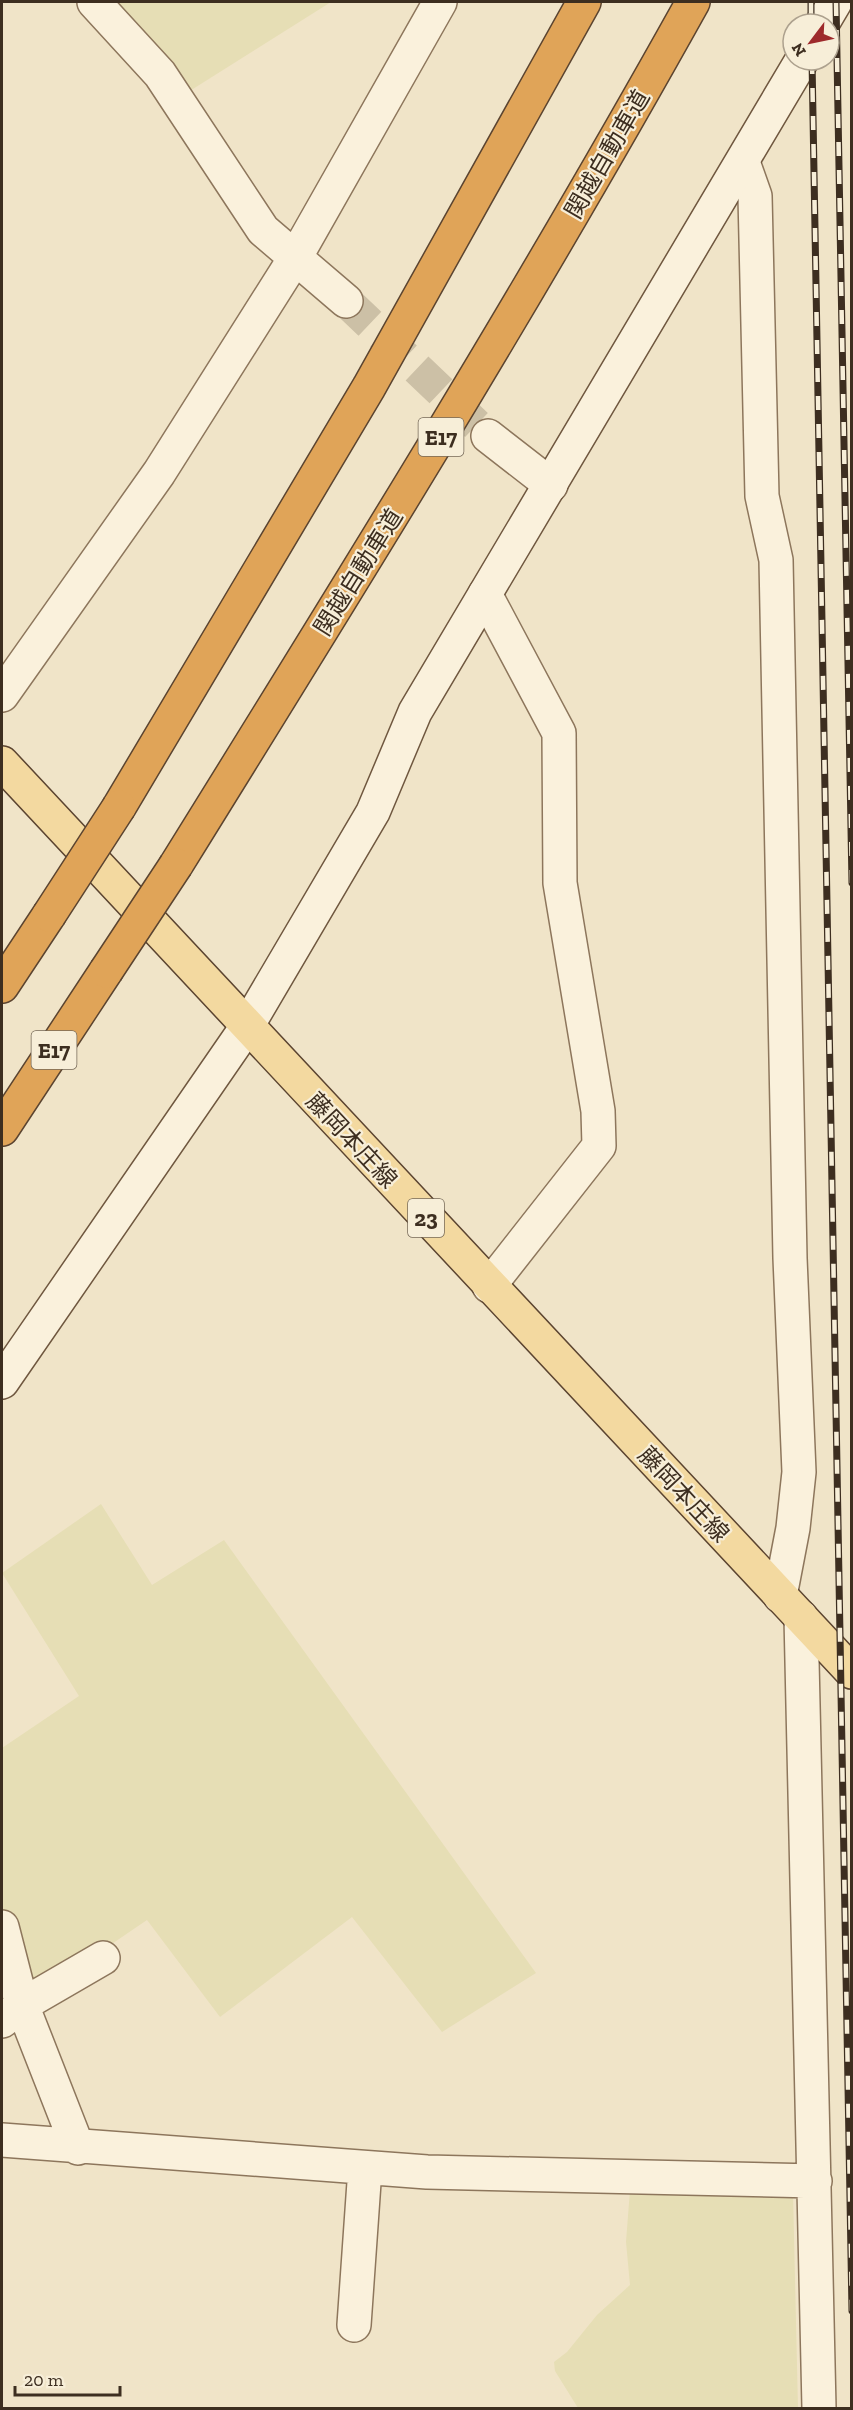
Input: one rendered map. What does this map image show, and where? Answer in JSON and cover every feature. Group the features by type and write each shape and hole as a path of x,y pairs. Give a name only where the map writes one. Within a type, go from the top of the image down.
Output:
{"highway":[{"path":"2,986 119,807 369,387 584,2"},
{"name":"関越自動車道","path":"2,1129 176,865 452,418 611,149 693,2"}],"main road":[{"name":"藤岡本庄線","path":"2,763 246,1028 852,1672"}],"street":[{"path":"94,2 160,74 262,230 346,301"},
{"path":"2,695 159,473 295,258 440,2"},
{"path":"2,1382 246,1028 373,812 415,712 795,72"},
{"path":"743,162 755,196 762,496 776,560 790,1234 799,1472 793,1528 790,1606 815,2181 819,2409"},
{"path":"488,436 551,485"},
{"path":"485,594 559,734 560,883 598,1111 599,1146 489,1286"},
{"path":"2,1927 12,2013 78,2148"},
{"path":"12,2013 103,1958"},
{"path":"2,2140 78,2148 427,2172 815,2181"},
{"path":"354,2325 365,2168"}],"shaded area":[{"path":"89,2 331,2 177,99"},
{"path":"101,1504 152,1585 224,1540 536,1973 442,2032 352,1917 220,2017 147,1920 22,2005 2,1927 2,1748 79,1696 2,1573"},
{"path":"630,2190 793,2193 798,2408 578,2408 555,2371 554,2362 567,2352 597,2315 630,2285 626,2242"}],"tunnel":[{"path":"346,301 488,436"}],"railway":[{"path":"811,2 811,12"},
{"path":"836,2 852,883"},
{"path":"812,72 852,2311"}]}
